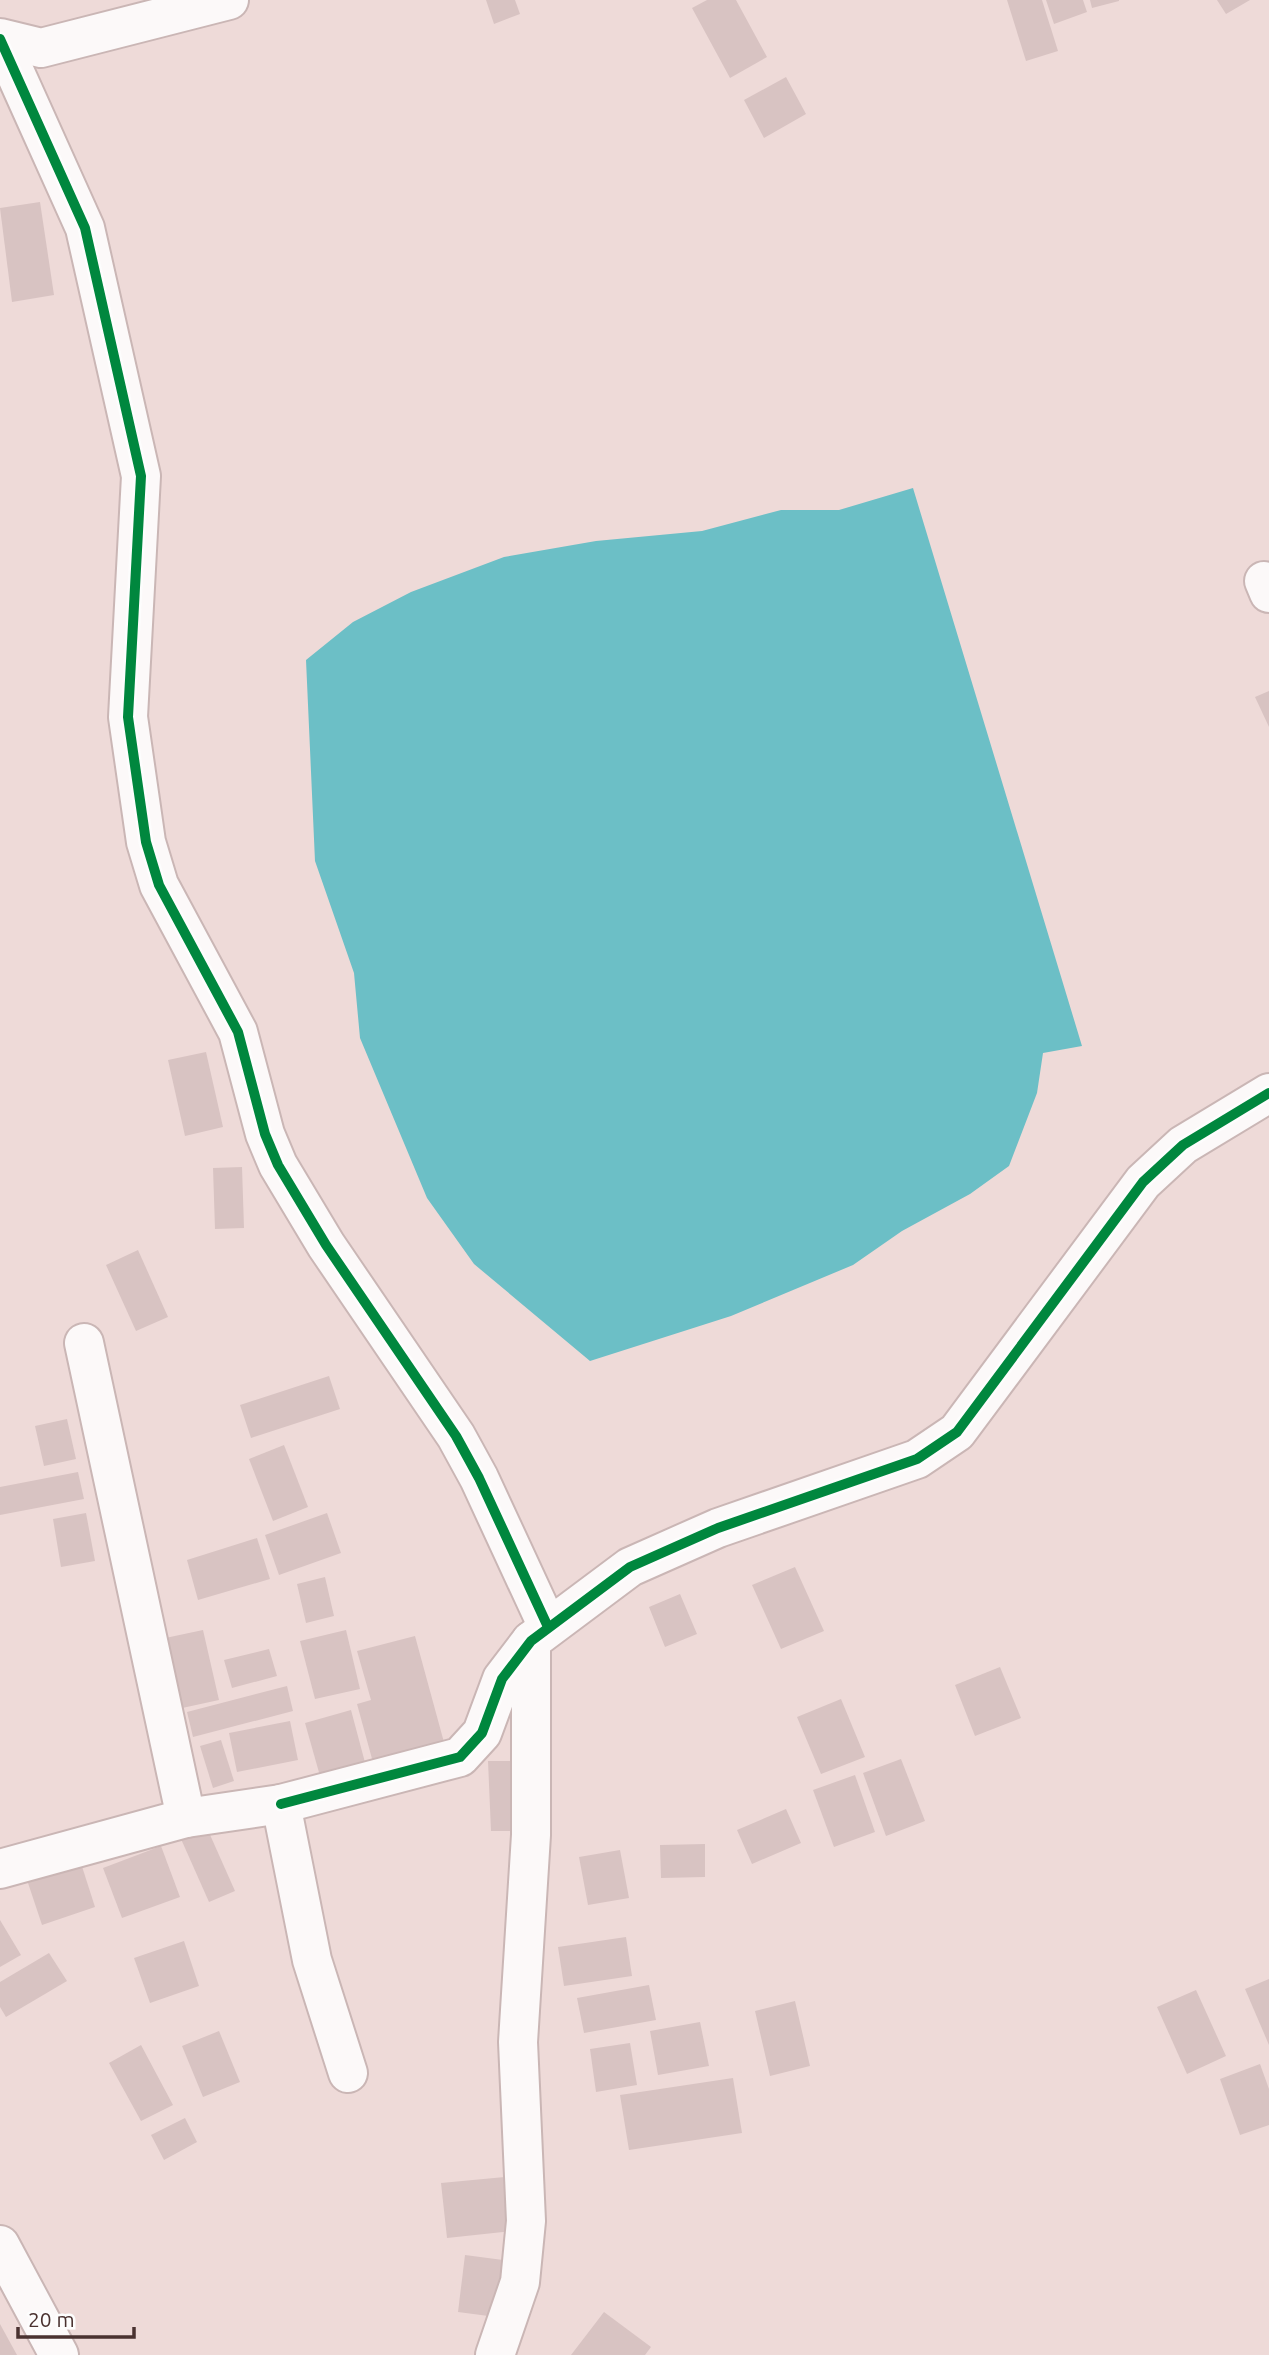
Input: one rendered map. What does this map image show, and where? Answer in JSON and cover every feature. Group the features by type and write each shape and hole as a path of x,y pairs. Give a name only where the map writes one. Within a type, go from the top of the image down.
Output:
{"street":[{"path":"0,39 41,48 229,0"},
{"path":"0,39 85,228 141,476 128,717 146,842 159,885 238,1032 265,1134 278,1164 326,1245 456,1436 479,1479 540,1634 518,2042 526,2221 520,2282 495,2355"},
{"path":"0,1869 186,1818 281,1804 460,1757 482,1733 502,1679 540,1634 644,1559 718,1528 917,1459 957,1432 1143,1182 1183,1145 1269,1093"},
{"path":"84,1343 186,1818"},
{"path":"281,1804 312,1960 348,2073"},
{"path":"0,2245 59,2355"}],"water":[{"path":"913,488 1082,1046 1043,1053 1037,1093 1009,1166 970,1194 902,1231 853,1265 731,1316 590,1361 474,1264 427,1198 360,1038 354,973 315,861 306,660 353,622 411,592 504,557 596,541 702,531 781,510 839,510"}],"building":[{"path":"486,0 515,0 520,14 494,24"},
{"path":"707,0 736,0 767,57 730,78 692,8"},
{"path":"1007,0 1042,0 1058,51 1026,61"},
{"path":"1046,0 1083,0 1087,12 1054,24"},
{"path":"1090,0 1119,0 1119,1 1092,8"},
{"path":"1217,0 1250,0 1226,14"},
{"path":"786,77 806,114 764,138 744,100"},
{"path":"40,202 54,295 12,302 0,208"},
{"path":"1269,691 1269,727 1255,697"},
{"path":"206,1052 223,1127 185,1136 168,1060"},
{"path":"242,1167 244,1228 215,1229 213,1168"},
{"path":"138,1250 168,1317 136,1331 106,1265"},
{"path":"329,1376 340,1409 251,1438 240,1405"},
{"path":"67,1419 76,1459 44,1466 35,1426"},
{"path":"284,1445 308,1507 273,1521 249,1459"},
{"path":"78,1472 84,1499 0,1515 0,1487"},
{"path":"86,1513 95,1561 61,1567 53,1519"},
{"path":"327,1513 341,1553 279,1575 265,1535"},
{"path":"257,1538 270,1579 198,1600 187,1560"},
{"path":"795,1567 824,1631 781,1649 752,1585"},
{"path":"325,1577 334,1616 306,1623 297,1584"},
{"path":"680,1594 697,1634 665,1647 649,1607"},
{"path":"203,1630 219,1700 173,1710 156,1640"},
{"path":"346,1630 360,1689 315,1699 300,1641"},
{"path":"415,1636 445,1746 374,1766 357,1704 371,1700 357,1651"},
{"path":"269,1649 277,1676 232,1688 224,1660"},
{"path":"1000,1667 1021,1718 975,1736 955,1685"},
{"path":"287,1686 293,1711 193,1737 187,1712"},
{"path":"841,1699 865,1757 821,1774 797,1717"},
{"path":"351,1710 367,1770 322,1783 305,1723"},
{"path":"290,1721 298,1760 237,1772 229,1733"},
{"path":"221,1740 234,1781 213,1788 200,1746"},
{"path":"901,1759 925,1821 886,1836 863,1773"},
{"path":"488,1761 517,1761 519,1831 491,1831"},
{"path":"855,1775 875,1832 834,1847 813,1790"},
{"path":"786,1809 801,1843 752,1864 737,1830"},
{"path":"203,1819 235,1891 209,1902 177,1830"},
{"path":"705,1844 705,1877 661,1878 660,1845"},
{"path":"161,1846 180,1897 122,1918 103,1868"},
{"path":"620,1850 629,1898 588,1905 579,1857"},
{"path":"78,1854 95,1907 42,1925 24,1871"},
{"path":"0,1920 21,1955 0,1967"},
{"path":"626,1937 632,1976 564,1986 558,1947"},
{"path":"184,1941 199,1986 150,2003 134,1958"},
{"path":"49,1953 67,1981 6,2017 0,2007 0,1982"},
{"path":"1269,1979 1269,2045 1245,1989"},
{"path":"649,1985 656,2020 584,2033 577,1998"},
{"path":"1196,1990 1226,2056 1187,2074 1157,2007"},
{"path":"795,2001 810,2066 770,2076 755,2011"},
{"path":"700,2022 709,2066 658,2075 650,2031"},
{"path":"219,2031 240,2082 203,2097 182,2046"},
{"path":"630,2043 637,2085 596,2092 590,2049"},
{"path":"141,2045 173,2105 141,2121 109,2063"},
{"path":"1260,2064 1269,2089 1269,2125 1240,2135 1220,2079"},
{"path":"733,2078 742,2133 629,2150 620,2095"},
{"path":"185,2118 197,2142 164,2160 151,2135"},
{"path":"516,2176 521,2230 447,2238 441,2183"},
{"path":"465,2255 503,2260 496,2317 458,2312"},
{"path":"604,2312 651,2347 645,2355 571,2355"},
{"path":"0,2324 17,2355 0,2355"}],"cycle path":[{"path":"0,39 85,228 141,476 128,717 146,842 159,885 238,1032 265,1134 278,1165 326,1245 456,1436 479,1478 548,1627"},
{"path":"281,1804 460,1757 482,1733 502,1679 531,1641 630,1567 718,1528 917,1459 957,1432 1143,1182 1183,1145 1269,1093"}]}
